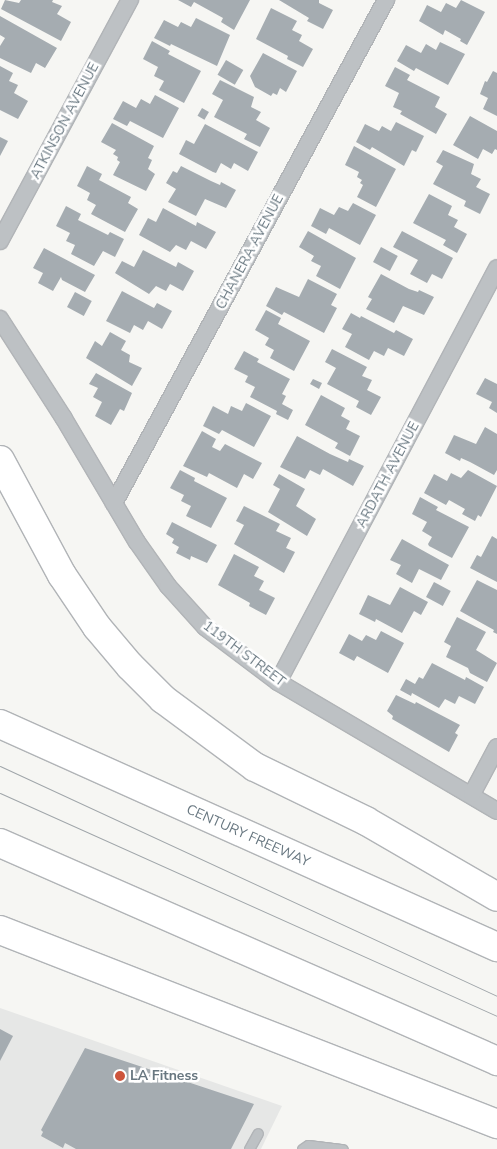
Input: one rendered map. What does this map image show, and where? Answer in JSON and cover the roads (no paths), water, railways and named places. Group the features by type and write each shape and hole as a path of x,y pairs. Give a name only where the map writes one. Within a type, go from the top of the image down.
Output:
{"highway":[{"path":"0,460 62,575 96,627 163,700 255,767 366,821 497,897"},
{"name":"CENTURY FREEWAY","path":"0,724 497,946"},
{"path":"0,843 497,1061"},
{"path":"0,930 497,1124"}],"street":[{"name":"ATKINSON AVENUE","path":"0,242 130,0"},
{"name":"CHANERA AVENUE","path":"114,503 386,0"},
{"name":"ARDATH AVENUE","path":"278,682 497,268"},
{"name":"119TH STREET","path":"0,319 63,417 137,542 168,586 205,627 278,682 472,794 497,811"},
{"path":"472,794 497,747"}],"lane":[{"path":"250,1149 258,1133"},
{"path":"302,1149 308,1145 343,1149"}],"tram line":[{"path":"0,766 497,996"},
{"path":"0,793 497,1016"}],"place":[{"name":"LA Fitness","path":"120,1076"}]}
